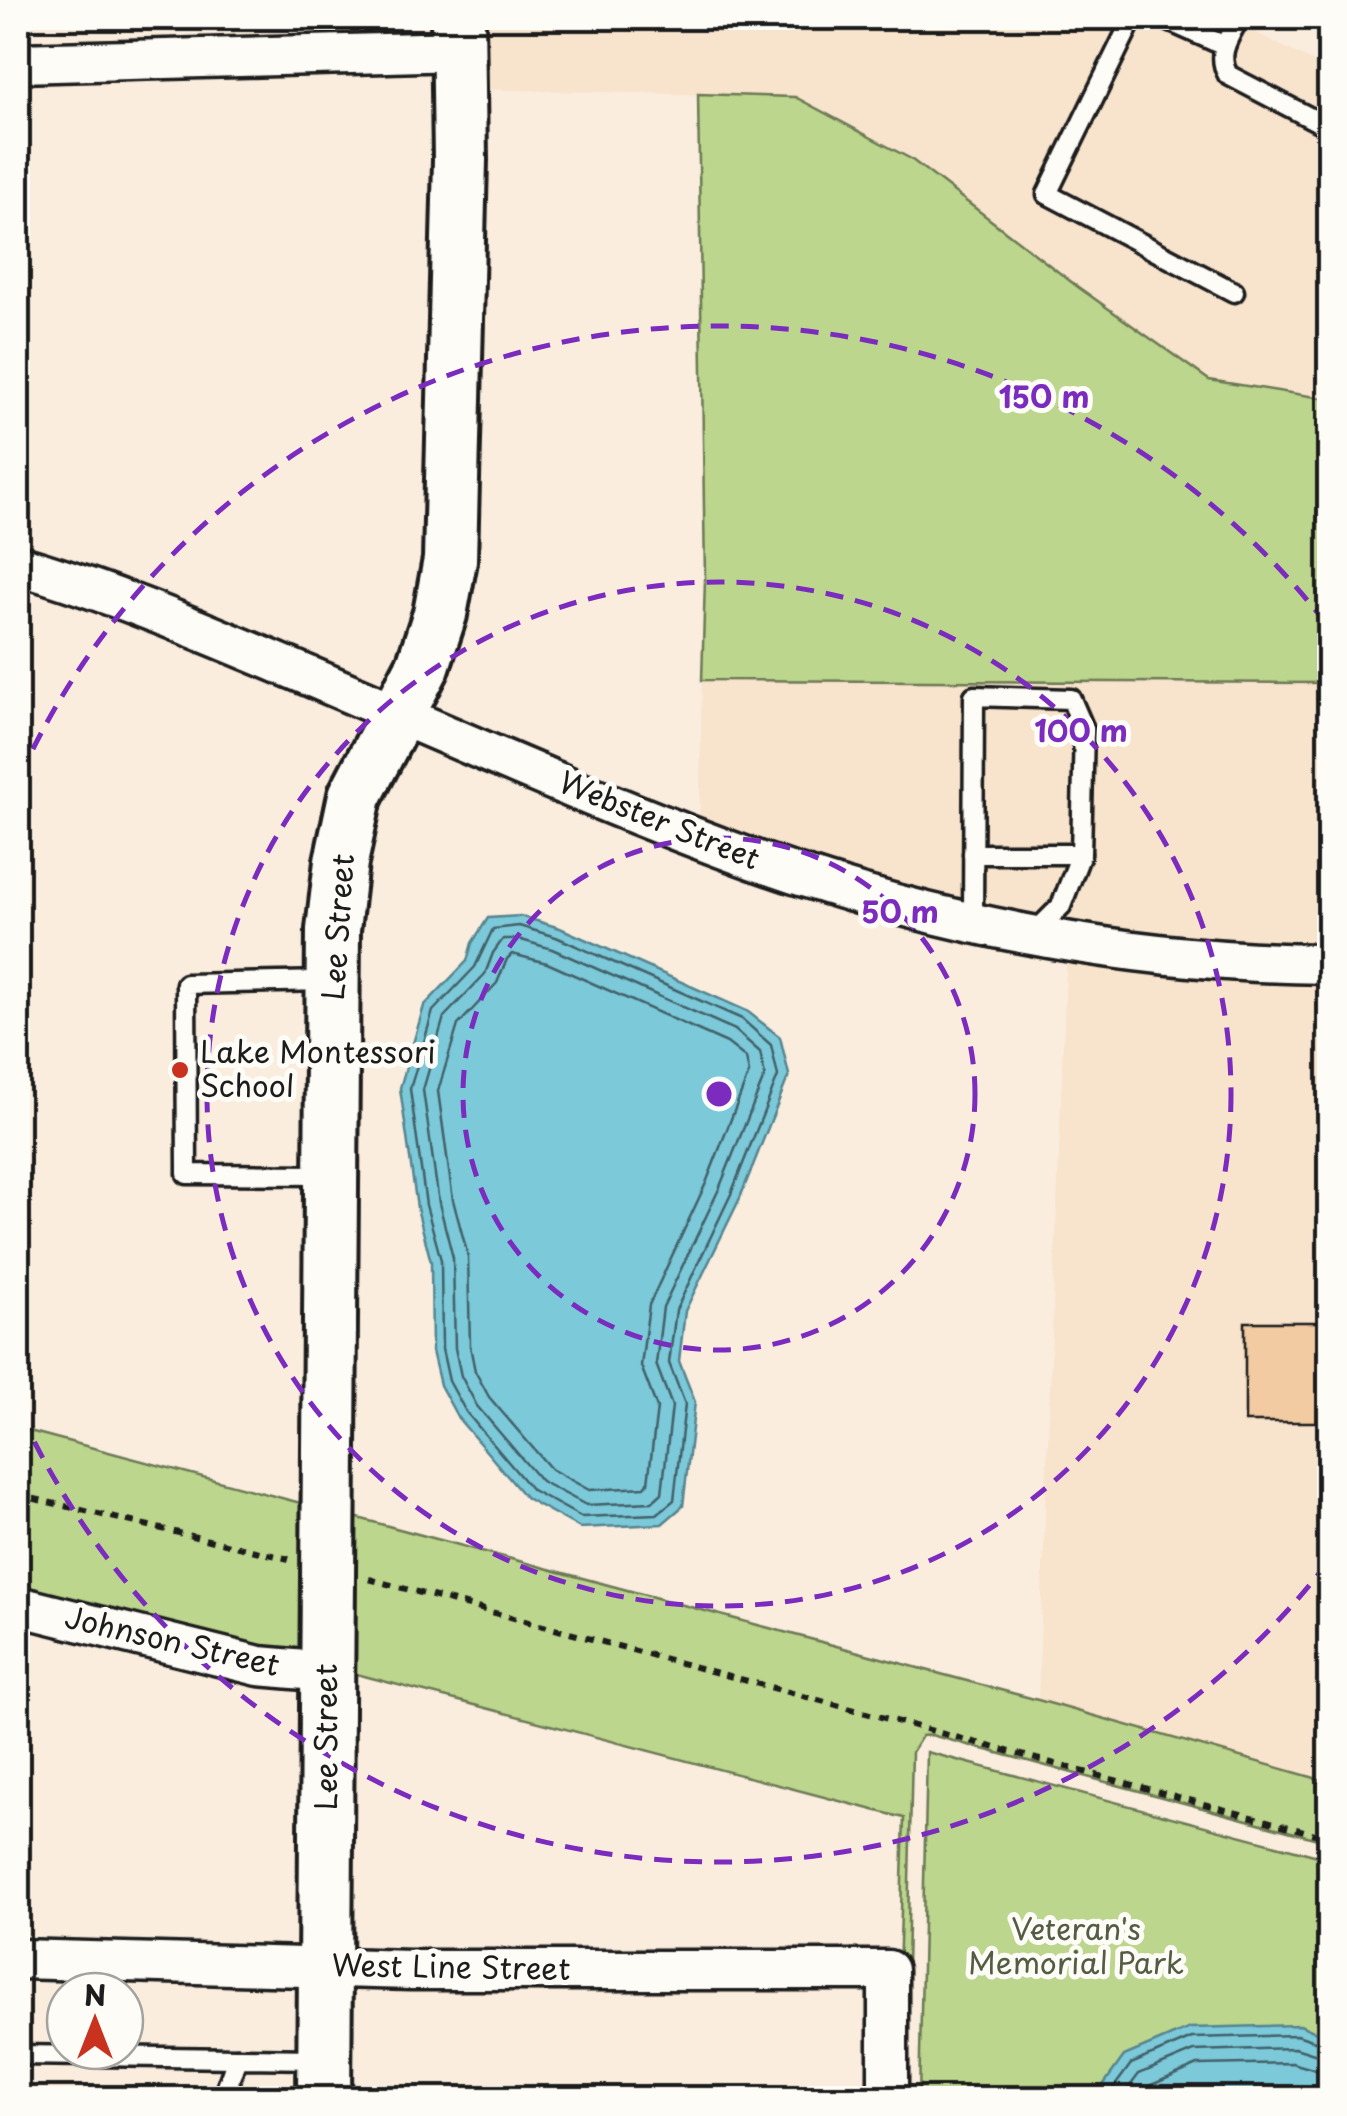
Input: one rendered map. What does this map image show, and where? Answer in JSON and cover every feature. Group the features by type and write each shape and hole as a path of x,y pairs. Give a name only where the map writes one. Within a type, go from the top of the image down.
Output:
{"street":[{"path":"18,63 458,34"},
{"name":"Lee Street","path":"324,2079 333,930 341,862 355,796 423,666 440,614 450,560 460,160 458,34"},
{"name":"Webster Street","path":"18,565 138,604 650,820 762,863 873,897 973,922 1113,949 1195,958 1330,964"},
{"name":"Johnson Street","path":"18,1606 259,1666 328,1672"},
{"name":"West Line Street","path":"18,1960 325,1967 888,1970 888,2098"}],"lane":[{"path":"1133,18 1047,194 1234,292"},
{"path":"1162,18 1225,46"},
{"path":"1239,18 1225,46 1222,66 1228,75 1330,128"},
{"path":"973,922 974,696 1071,699 1084,729 1076,753 1083,780 1081,854 1061,906 1034,933"},
{"path":"973,854 1081,854"},
{"path":"331,1175 187,1174 186,984 333,981"},
{"path":"18,2055 237,2058 324,2079"},
{"path":"223,2098 237,2058"}],"path":[{"path":"18,1495 329,1568 1330,1838"}],"shaded area":[{"path":"476,18 1227,18 1329,70 1329,399 1209,380 795,97 477,89"},
{"path":"702,680 1329,683 1329,1782 1038,1700 1067,944 699,840"}],"green space":[{"path":"698,94 795,97 911,159 1078,287 1209,380 1329,399 1329,683 702,680 705,579"},
{"path":"18,1428 312,1506 310,1662 18,1587"},
{"path":"347,1515 1329,1782 1329,1842 931,1735 922,1736 912,1752 904,2098 895,2098 904,1818 345,1671"},
{"name":"Veteran's Memorial Park","path":"927,1752 1329,1859 1329,2098 919,2098"}],"water":[{"path":"520,916 560,928 747,1011 780,1037 789,1075 740,1198 685,1311 679,1361 695,1402 683,1506 662,1524 580,1528 526,1498 458,1418 440,1385 432,1351 431,1262 417,1208 400,1088 424,1006 467,961 472,943 488,918"},
{"path":"1300,2025 1329,2038 1329,2098 1094,2098 1124,2056 1190,2028"}],"building":[{"path":"1245,1322 1330,1322 1330,1422 1245,1422"}],"place":[{"name":"Lake Montessori School","path":"180,1070"}]}
